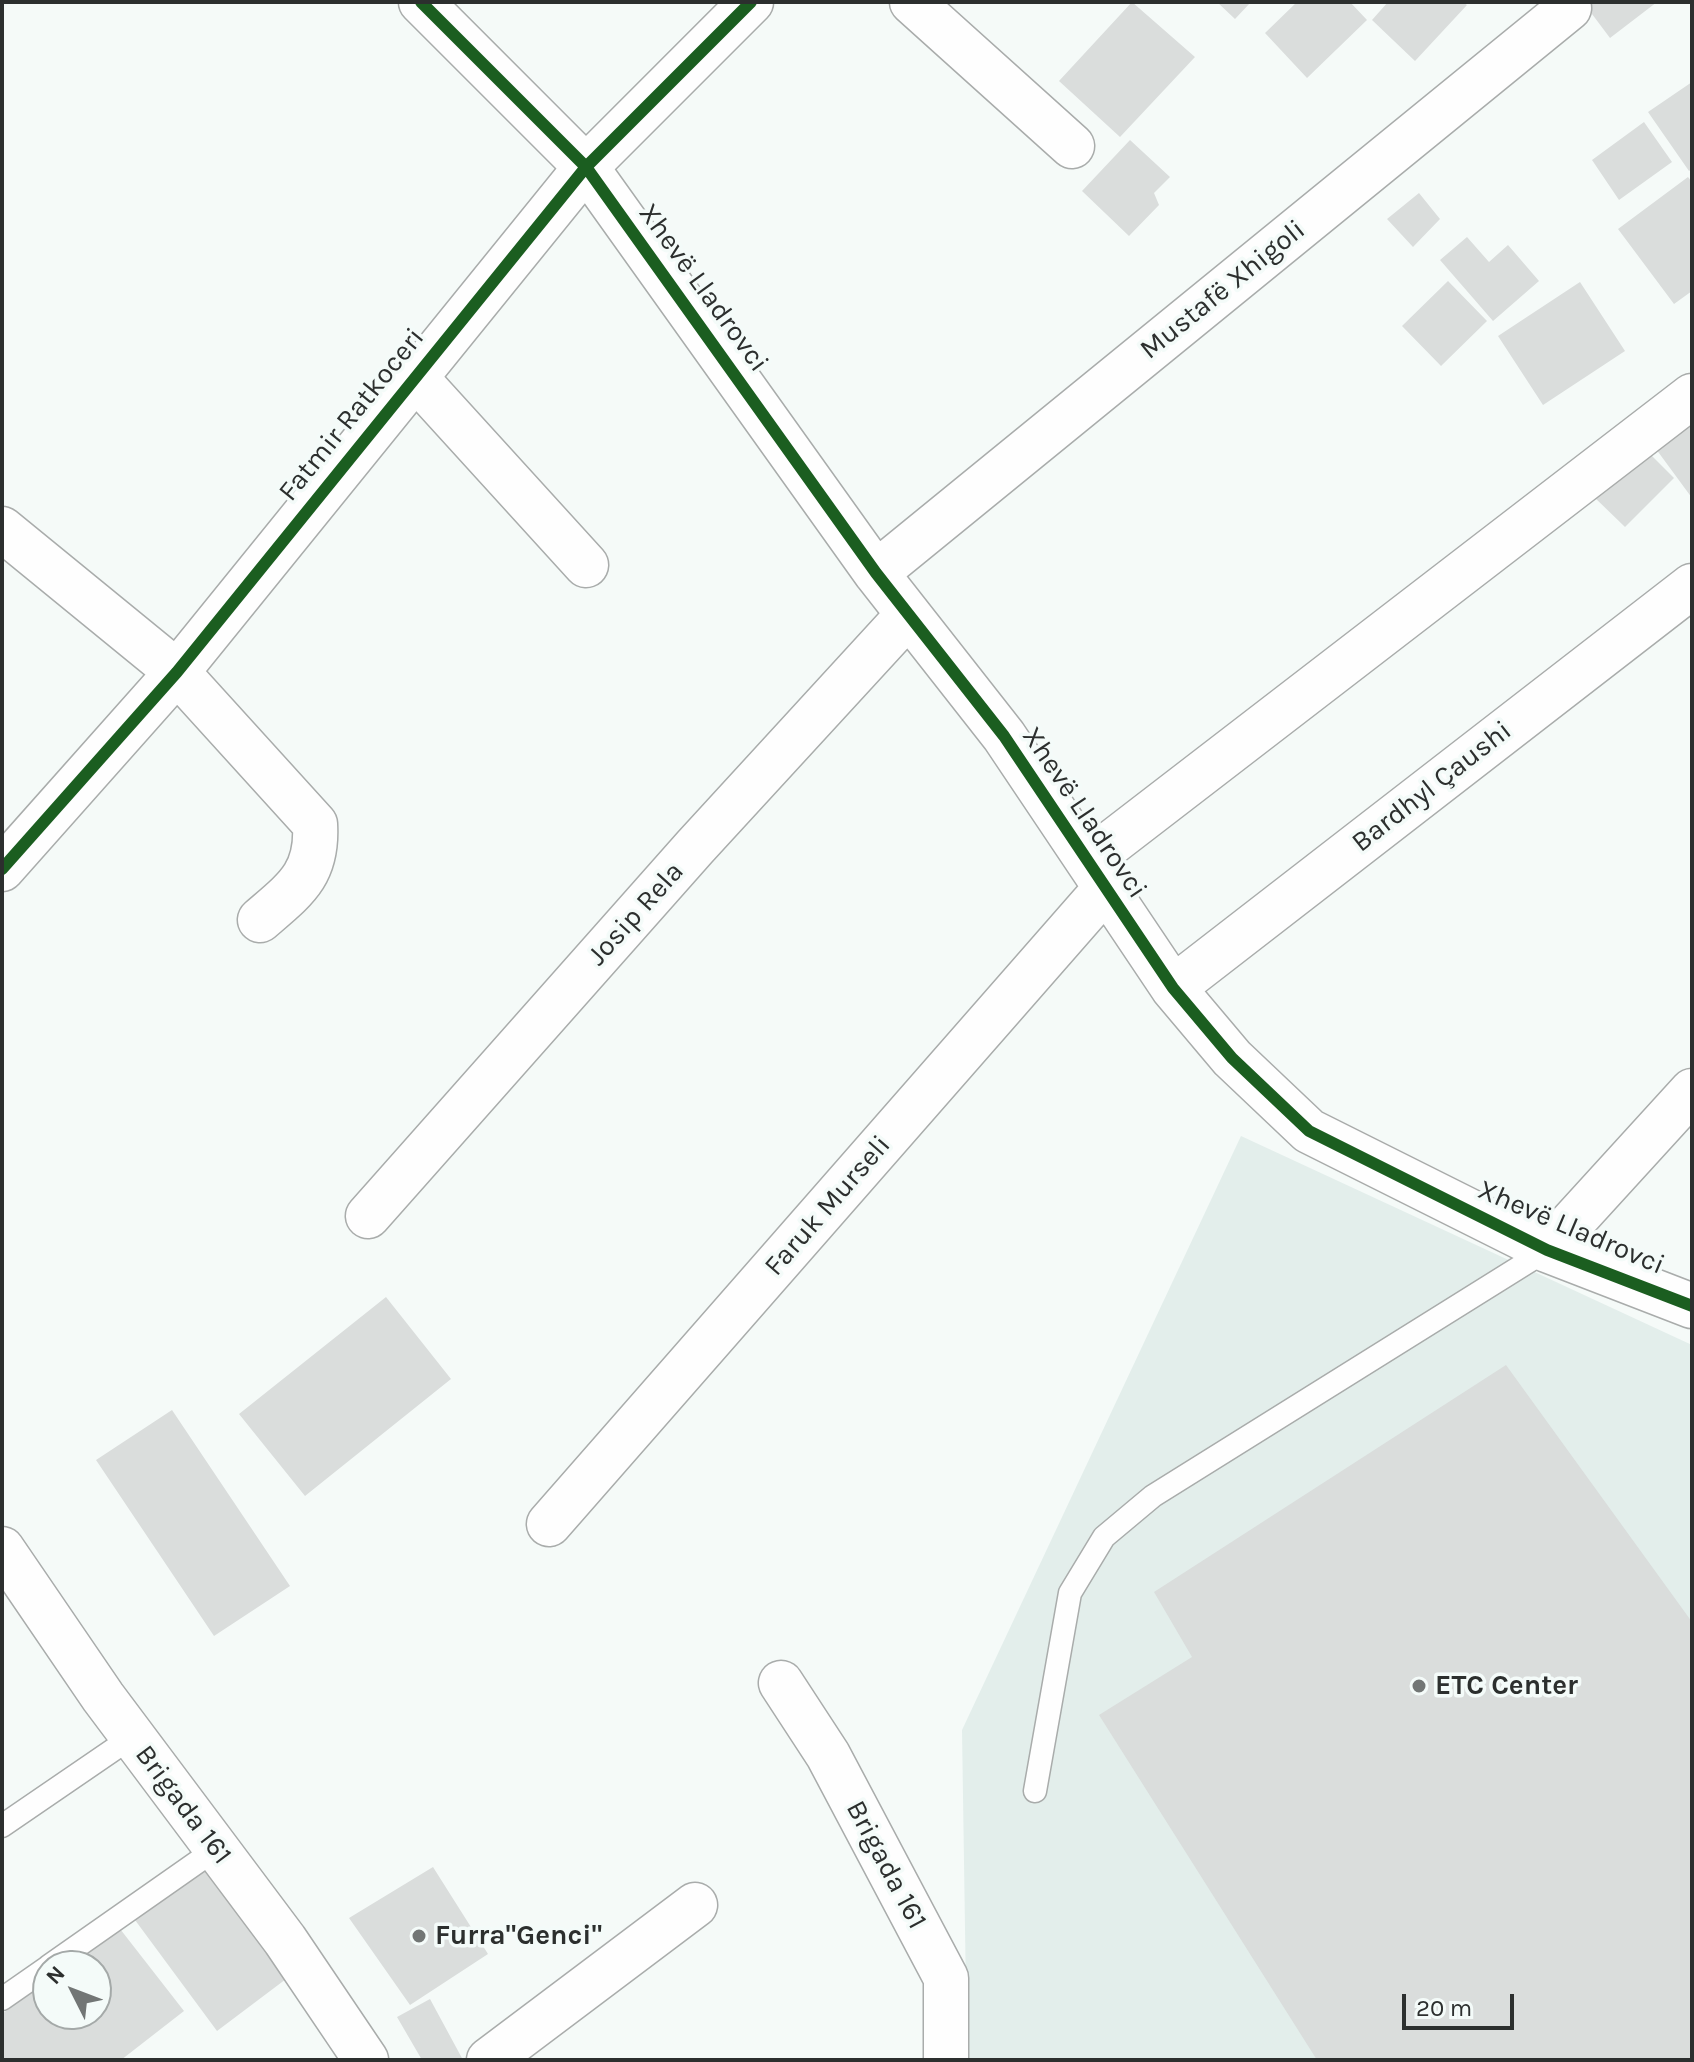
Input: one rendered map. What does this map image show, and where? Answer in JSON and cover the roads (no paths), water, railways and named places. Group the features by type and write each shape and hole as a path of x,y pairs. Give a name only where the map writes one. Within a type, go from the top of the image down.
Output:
{"street":[{"name":"Xhevë Lladrovci","path":"421,2 586,167 876,573 1004,736 1173,988 1232,1058 1309,1131 1547,1250 1692,1306"},
{"name":"Fatmir Ratkoceri","path":"2,869 177,672 586,167 751,2"},
{"path":"912,2 1072,146"},
{"name":"Mustafë Xhigoli","path":"876,573 1569,8"},
{"name":"Fatmir Ratkoceri","path":"414,376 586,565"},
{"name":"Faruk Murseli","path":"549,1524 1097,874 1692,396"},
{"path":"2,529 177,672 315,824 316,845 311,869 260,920"},
{"name":"Bardhyl Çaushi","path":"1173,988 1692,586"},
{"name":"Josip Rela","path":"368,1216 695,847 908,615"},
{"path":"1547,1250 1692,1091"},
{"name":"Brigada 161","path":"2,1549 132,1737 285,1940 366,2060"},
{"name":"Brigada 161","path":"781,1683 828,1755 946,1978 946,2060"},
{"path":"489,2060 695,1905"}],"lane":[{"path":"1035,1791 1070,1593 1104,1537 1153,1496 1547,1250"},
{"path":"2,1826 132,1737"},
{"path":"72,1950 216,1849"},
{"path":"2,1999 32,1978"}],"place":[{"name":"ETC Center","path":"1419,1686"},
{"name":"Furra\"Genci\"","path":"419,1936"}]}
